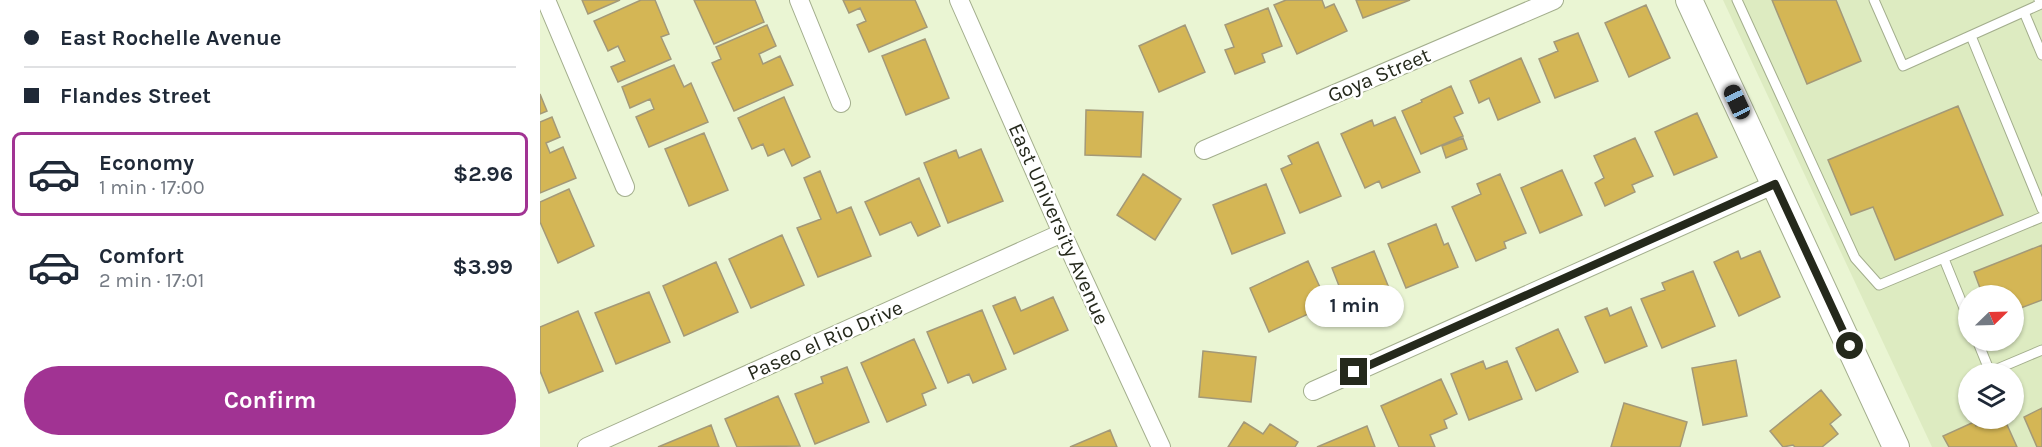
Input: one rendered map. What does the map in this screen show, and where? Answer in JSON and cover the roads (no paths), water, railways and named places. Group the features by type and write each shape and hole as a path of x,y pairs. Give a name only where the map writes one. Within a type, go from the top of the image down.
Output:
{"street":[{"path":"546,0 625,187"},
{"path":"799,0 841,103"},
{"name":"East University Avenue","path":"959,0 1062,233 1161,447"},
{"name":"Goya Street","path":"1204,150 1554,0"},
{"path":"1689,0 1896,447"},
{"path":"1312,391 1775,184"},
{"name":"Paseo el Rio Drive","path":"587,447 1062,233"}],"lane":[{"path":"1737,0 1855,258 1879,285 2042,217"},
{"path":"1874,0 1903,66 2024,12 2041,2"},
{"path":"2024,12 2042,55"},
{"path":"1971,36 2042,209"},
{"path":"1944,258 1958,293"},
{"path":"1981,351 1990,372 2042,350"}]}
